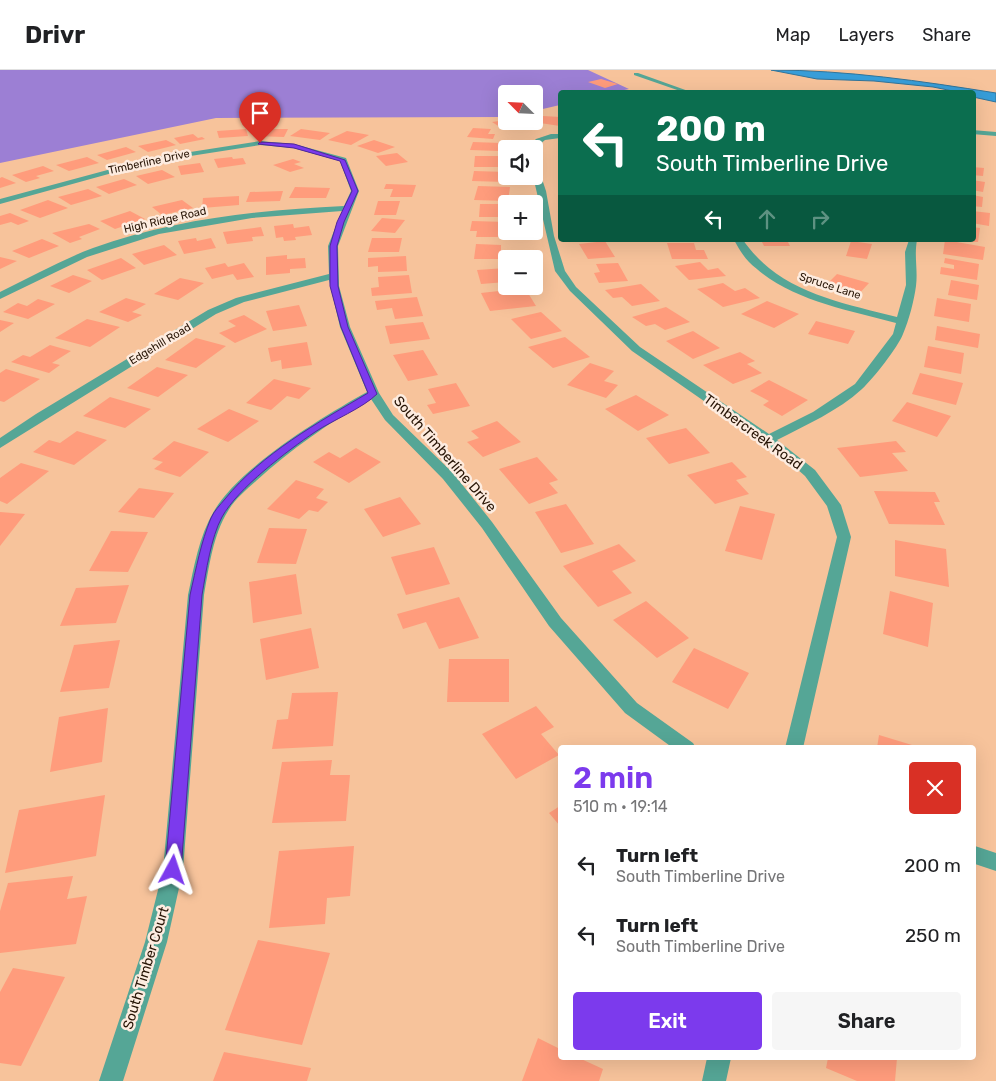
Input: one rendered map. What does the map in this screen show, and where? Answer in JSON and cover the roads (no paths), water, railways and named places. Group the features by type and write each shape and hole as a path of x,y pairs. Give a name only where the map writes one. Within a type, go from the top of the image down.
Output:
{"street":[{"path":"636,74 682,90"},
{"path":"976,132 996,134"},
{"path":"540,140 558,136"},
{"name":"Timberline Drive","path":"0,202 65,182 152,160 260,143 301,147"},
{"name":"South Timberline Drive","path":"301,147 343,160 355,191 334,246 334,286 344,327 373,394 389,417 448,476 487,524 555,622 568,637 631,708 684,745"},
{"name":"Timbercreek Road","path":"540,185 550,236 560,271 573,289 636,349 785,451 810,473 834,506 844,537 795,745"},
{"name":"High Ridge Road","path":"0,296 73,259 125,241 207,222 248,215 347,208"},
{"name":"Spruce Lane","path":"739,242 755,264 796,289 902,321"},
{"path":"768,440 817,415 859,386 884,356 898,334 902,321 911,285 910,252 912,242"},
{"name":"Edgehill Road","path":"0,444 40,417 212,312 240,300 334,276"},
{"name":"South Timber Court","path":"111,1081 156,942 173,870 196,595 204,558 217,517 238,490 277,456 320,425 373,394"},
{"path":"976,855 996,862"},
{"path":"714,1081 719,1060"}],"water":[{"path":"771,70 855,74 940,84 996,93 996,102 976,98 976,90 948,90 874,81 817,79"}]}
